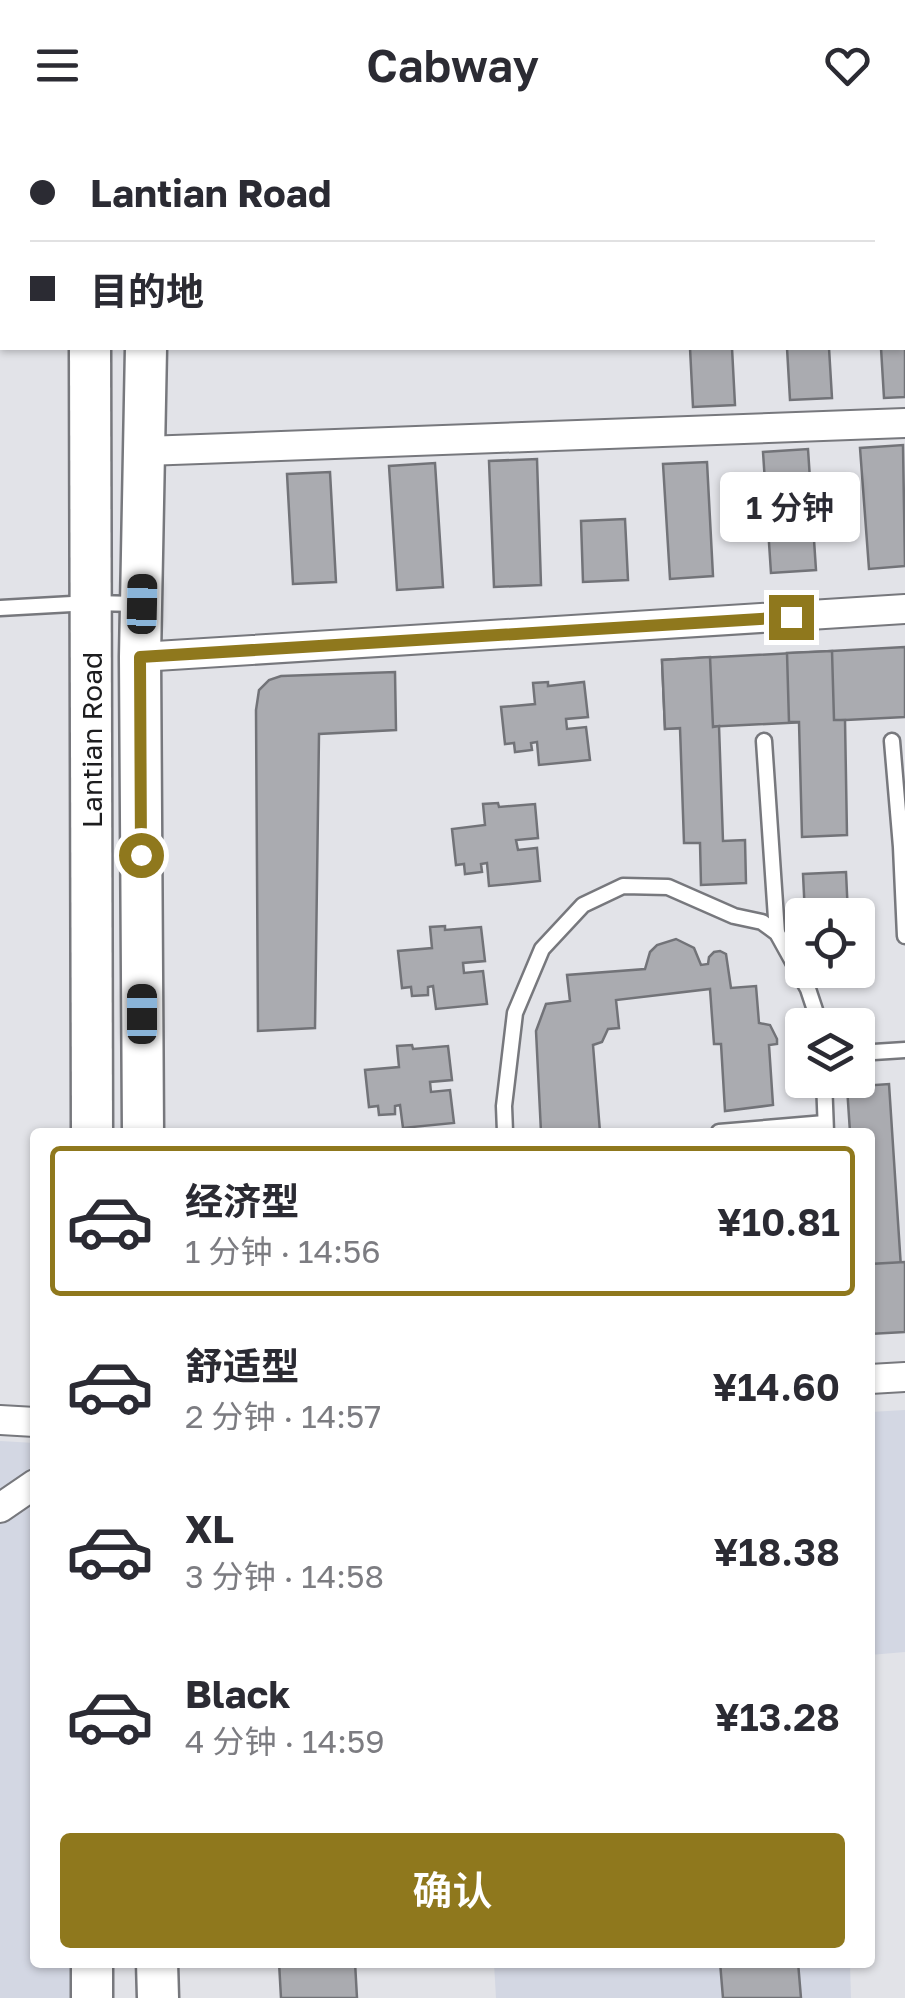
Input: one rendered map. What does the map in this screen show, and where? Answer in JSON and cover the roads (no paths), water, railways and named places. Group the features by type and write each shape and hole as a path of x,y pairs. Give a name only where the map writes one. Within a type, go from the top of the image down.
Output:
{"street":[{"name":"Lantian Road","path":"90,350 92,1128"},
{"name":"Lantian Road","path":"143,1128 140,657 146,350"},
{"path":"144,451 905,424"},
{"path":"140,657 905,610"},
{"path":"875,1379 905,1377"},
{"path":"0,1420 30,1422"},
{"path":"0,1508 30,1487"},
{"path":"92,1968 92,1998"},
{"path":"157,1968 158,1998"}],"lane":[{"path":"0,608 142,604"},
{"path":"764,741 776,933"},
{"path":"892,741 905,936"},
{"path":"505,1128 515,1013 542,949 583,905 623,886 668,887 734,916 762,922 776,933 808,989 814,1008"},
{"path":"875,1052 905,1050"},
{"path":"825,1098 826,1128"}]}
